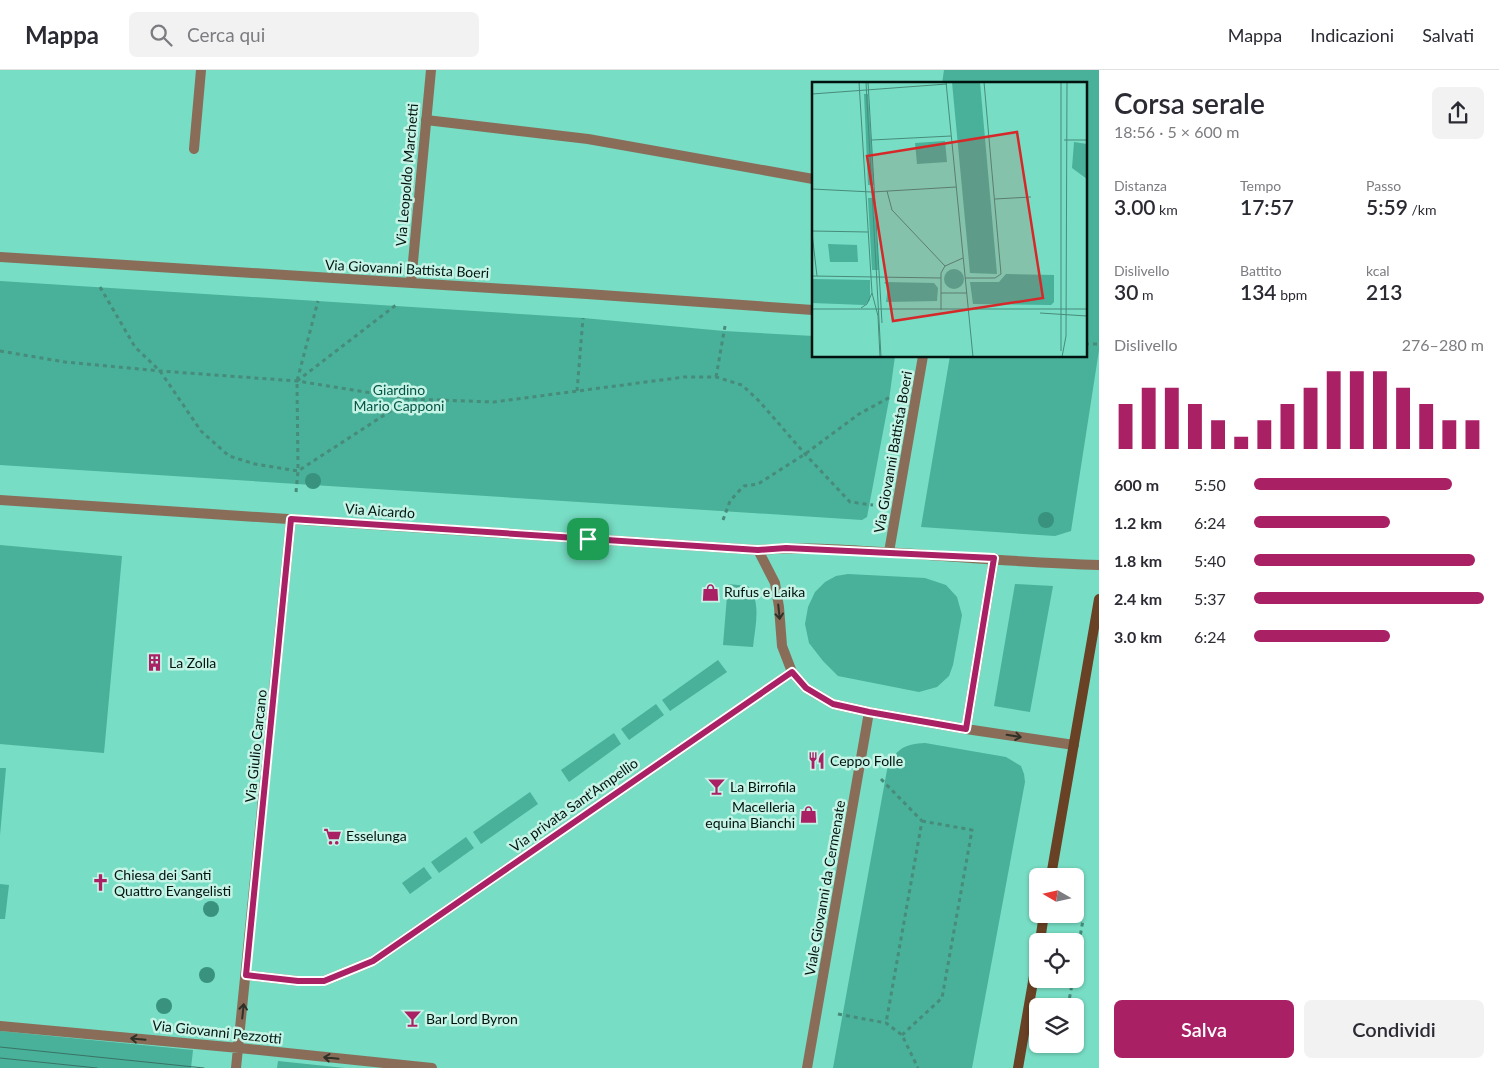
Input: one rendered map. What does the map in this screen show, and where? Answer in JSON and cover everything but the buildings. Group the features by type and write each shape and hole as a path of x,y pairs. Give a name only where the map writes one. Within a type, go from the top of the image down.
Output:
{"main road":[{"path":"1052,868 1099,599"},
{"path":"1018,1068 1032,988"}],"street":[{"path":"194,148 201,70"},
{"name":"Via Leopoldo Marchetti","path":"411,283 431,70"},
{"path":"426,120 588,139 812,179"},
{"name":"Via Giovanni Battista Boeri","path":"0,257 812,310"},
{"name":"Via Giovanni Battista Boeri","path":"889,552 923,358"},
{"name":"Via Aicardo","path":"0,500 758,550 786,548 889,552"},
{"name":"Via Giulio Carcano","path":"239,1048 291,519"},
{"path":"758,550 775,583 782,646 792,672 806,688 833,704 869,712 1074,745"},
{"path":"889,552 1099,565"},
{"path":"966,729 994,558"},
{"name":"Via privata Sant'Ampellio","path":"246,975 298,981 324,981 373,961 792,672"},
{"name":"Viale Giovanni da Cermenate","path":"807,1068 869,712"},
{"name":"Via Giovanni Pezzotti","path":"0,1026 432,1068"},
{"path":"236,1068 239,1048"}],"path":[{"path":"100,287 135,347 160,371 200,431 229,456 255,464 298,471 409,399"},
{"path":"296,492 298,471 297,381 318,300"},
{"path":"297,381 396,305"},
{"path":"577,391 583,318"},
{"path":"716,377 725,326"},
{"path":"1086,344 1099,344"},
{"path":"0,351 65,362 297,381 409,399 494,402 684,377 716,377 742,385 760,402 850,502 873,505"},
{"path":"723,520 730,501 744,486 758,484 805,454 859,414 892,396"},
{"path":"881,780 922,822 972,830 942,998 902,1036"},
{"path":"886,1023 922,822"},
{"path":"838,1014 886,1023 902,1036 918,1068"}],"green space":[{"path":"944,70 1099,70 1099,350 1071,531 1055,536 921,527 950,358 1086,358 1086,82 942,82"},
{"name":"Giardino Mario Capponi","path":"0,281 583,318 724,331 812,336 812,358 895,358 889,400 867,517 862,520 0,465"},
{"path":"0,545 122,556 104,753 0,744"},
{"path":"848,574 925,578 946,585 957,597 962,615 953,665 949,676 937,687 919,692 838,676 823,661 809,643 805,624 808,607 815,592 825,582 836,576"},
{"path":"728,584 748,586 755,599 756,623 753,647 723,645"},
{"path":"1015,584 1053,586 1030,712 994,706"},
{"path":"718,660 727,672 670,711 662,700"},
{"path":"656,704 664,715 629,740 621,729"},
{"path":"614,733 621,744 569,782 561,770"},
{"path":"925,743 1006,757 1021,766 1024,774 1025,782 972,1068 833,1068 887,770 893,757 901,749"},
{"path":"0,768 6,768 0,835"},
{"path":"530,792 538,804 481,844 473,832"},
{"path":"466,837 474,848 439,873 431,862"},
{"path":"424,867 432,878 410,894 402,883"},
{"path":"0,884 9,885 5,919 0,919"},
{"path":"0,1031 193,1050 191,1068 0,1068"},
{"path":"278,1061 345,1068 277,1068"}],"tram line":[{"path":"0,1047 204,1068"},
{"path":"0,1058 97,1068"}],"place":[{"name":"Rufus e Laika","path":"710,592"},
{"name":"La Zolla","path":"155,663"},
{"name":"Ceppo Folle","path":"816,761"},
{"name":"La Birrofila","path":"716,787"},
{"name":"Macelleria equina Bianchi","path":"809,815"},
{"name":"Esselunga","path":"332,836"},
{"name":"Chiesa dei Santi Quattro Evangelisti","path":"100,883"},
{"name":"Bar Lord Byron","path":"412,1019"}],"route":[{"path":"291,519 588,539 758,550 786,548 994,558 966,729 833,704 806,688 792,672 373,961 324,981 298,981 246,975 291,519"}]}
